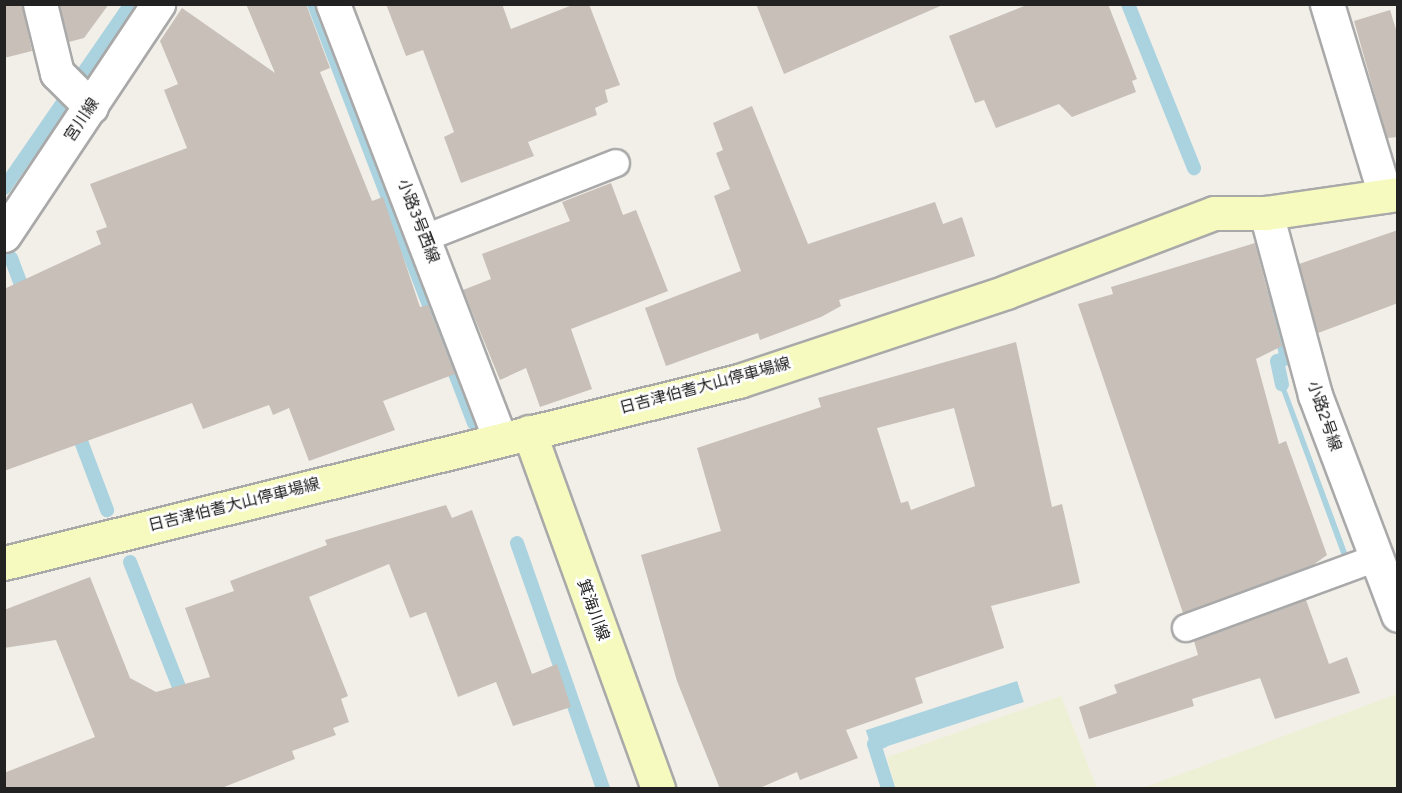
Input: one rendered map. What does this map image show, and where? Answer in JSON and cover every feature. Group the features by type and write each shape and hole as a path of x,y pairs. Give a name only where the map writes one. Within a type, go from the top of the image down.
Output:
{"main road":[{"name":"日吉津伯耆大山停車場線","path":"4,563 739,381 1006,292 1214,213 1266,213 1391,194"},
{"name":"箕海川線","path":"514,436 658,789"}],"street":[{"path":"40,4 57,73 91,107"},
{"name":"宮川線","path":"4,235 158,4"},
{"name":"小路3号西線","path":"333,4 424,238 514,436"},
{"path":"1327,4 1391,194"},
{"name":"小路2号線","path":"1266,213 1315,395 1398,615"}],"lane":[{"path":"424,238 616,163"},
{"path":"1186,628 1376,558"}],"green space":[{"path":"1397,694 1397,788 1143,788"},
{"path":"1061,696 1097,788 895,788 887,757"}],"water":[{"path":"1278,367 1348,555 1342,556 1273,368"},
{"path":"1017,681 1024,702 873,751 866,730"}],"building":[{"path":"4,4 22,4 32,51 4,58"},
{"path":"59,4 109,4 84,38 69,42"},
{"path":"246,4 306,4 330,68 320,72 372,201 383,197 420,307 428,305 455,374 383,401 395,430 309,461 289,408 273,415 269,405 203,429 192,403 4,471 4,289 101,244 96,231 107,227 90,184 187,148 164,90 178,84 160,41 182,8 275,73"},
{"path":"386,4 502,4 511,29 575,4 589,4 620,85 605,90 608,102 595,108 597,115 528,142 534,156 461,183 444,137 454,132 423,50 406,56"},
{"path":"756,4 945,4 784,74"},
{"path":"1029,4 1108,4 1137,79 1132,81 1136,92 1072,117 1059,104 996,128 984,100 975,103 949,36"},
{"path":"1390,10 1398,36 1398,137 1387,138 1354,21"},
{"path":"752,106 808,244 935,202 943,224 962,217 975,256 839,300 841,306 821,317 760,340 758,333 666,366 645,308 741,271 714,196 730,189 716,153 723,150 713,123"},
{"path":"611,183 623,215 636,210 668,291 571,329 592,389 540,407 526,368 500,380 463,290 491,279 482,254 570,221 562,202"},
{"path":"1398,230 1398,303 1318,333 1299,264"},
{"path":"1255,243 1282,346 1256,359 1279,444 1286,441 1327,555 1313,565 1183,613 1078,304 1113,294 1111,287"},
{"path":"1016,342 1052,507 1062,504 1080,583 991,606 1004,648 915,678 923,703 846,730 858,758 800,780 797,772 757,789 720,789 677,681 641,555 721,531 697,448 821,407 818,398","holes":["954,408 975,486 911,510 908,501 901,503 877,428"]},
{"path":"446,505 452,518 472,510 532,674 557,664 571,707 513,726 496,682 458,697 426,612 410,618 389,564 309,597 348,696 341,699 349,722 333,728 336,735 292,751 295,759 219,789 4,789 4,773 95,737 56,640 4,648 4,610 90,577 130,678 156,692 210,677 185,608 234,591 230,581 327,545 325,540"},
{"path":"1306,600 1329,664 1347,657 1360,693 1275,719 1260,678 1192,699 1194,706 1089,739 1079,707 1117,693 1114,685 1198,655 1194,641"}],"waterway":[{"path":"4,188 131,4"},
{"path":"314,4 474,424"},
{"path":"1128,4 1194,168"},
{"path":"11,258 26,298"},
{"path":"1272,296 1287,358 1277,361 1282,384"},
{"path":"76,428 107,510"},
{"path":"517,543 603,788"},
{"path":"130,562 185,702"},
{"path":"883,741 874,744 888,788"}]}
